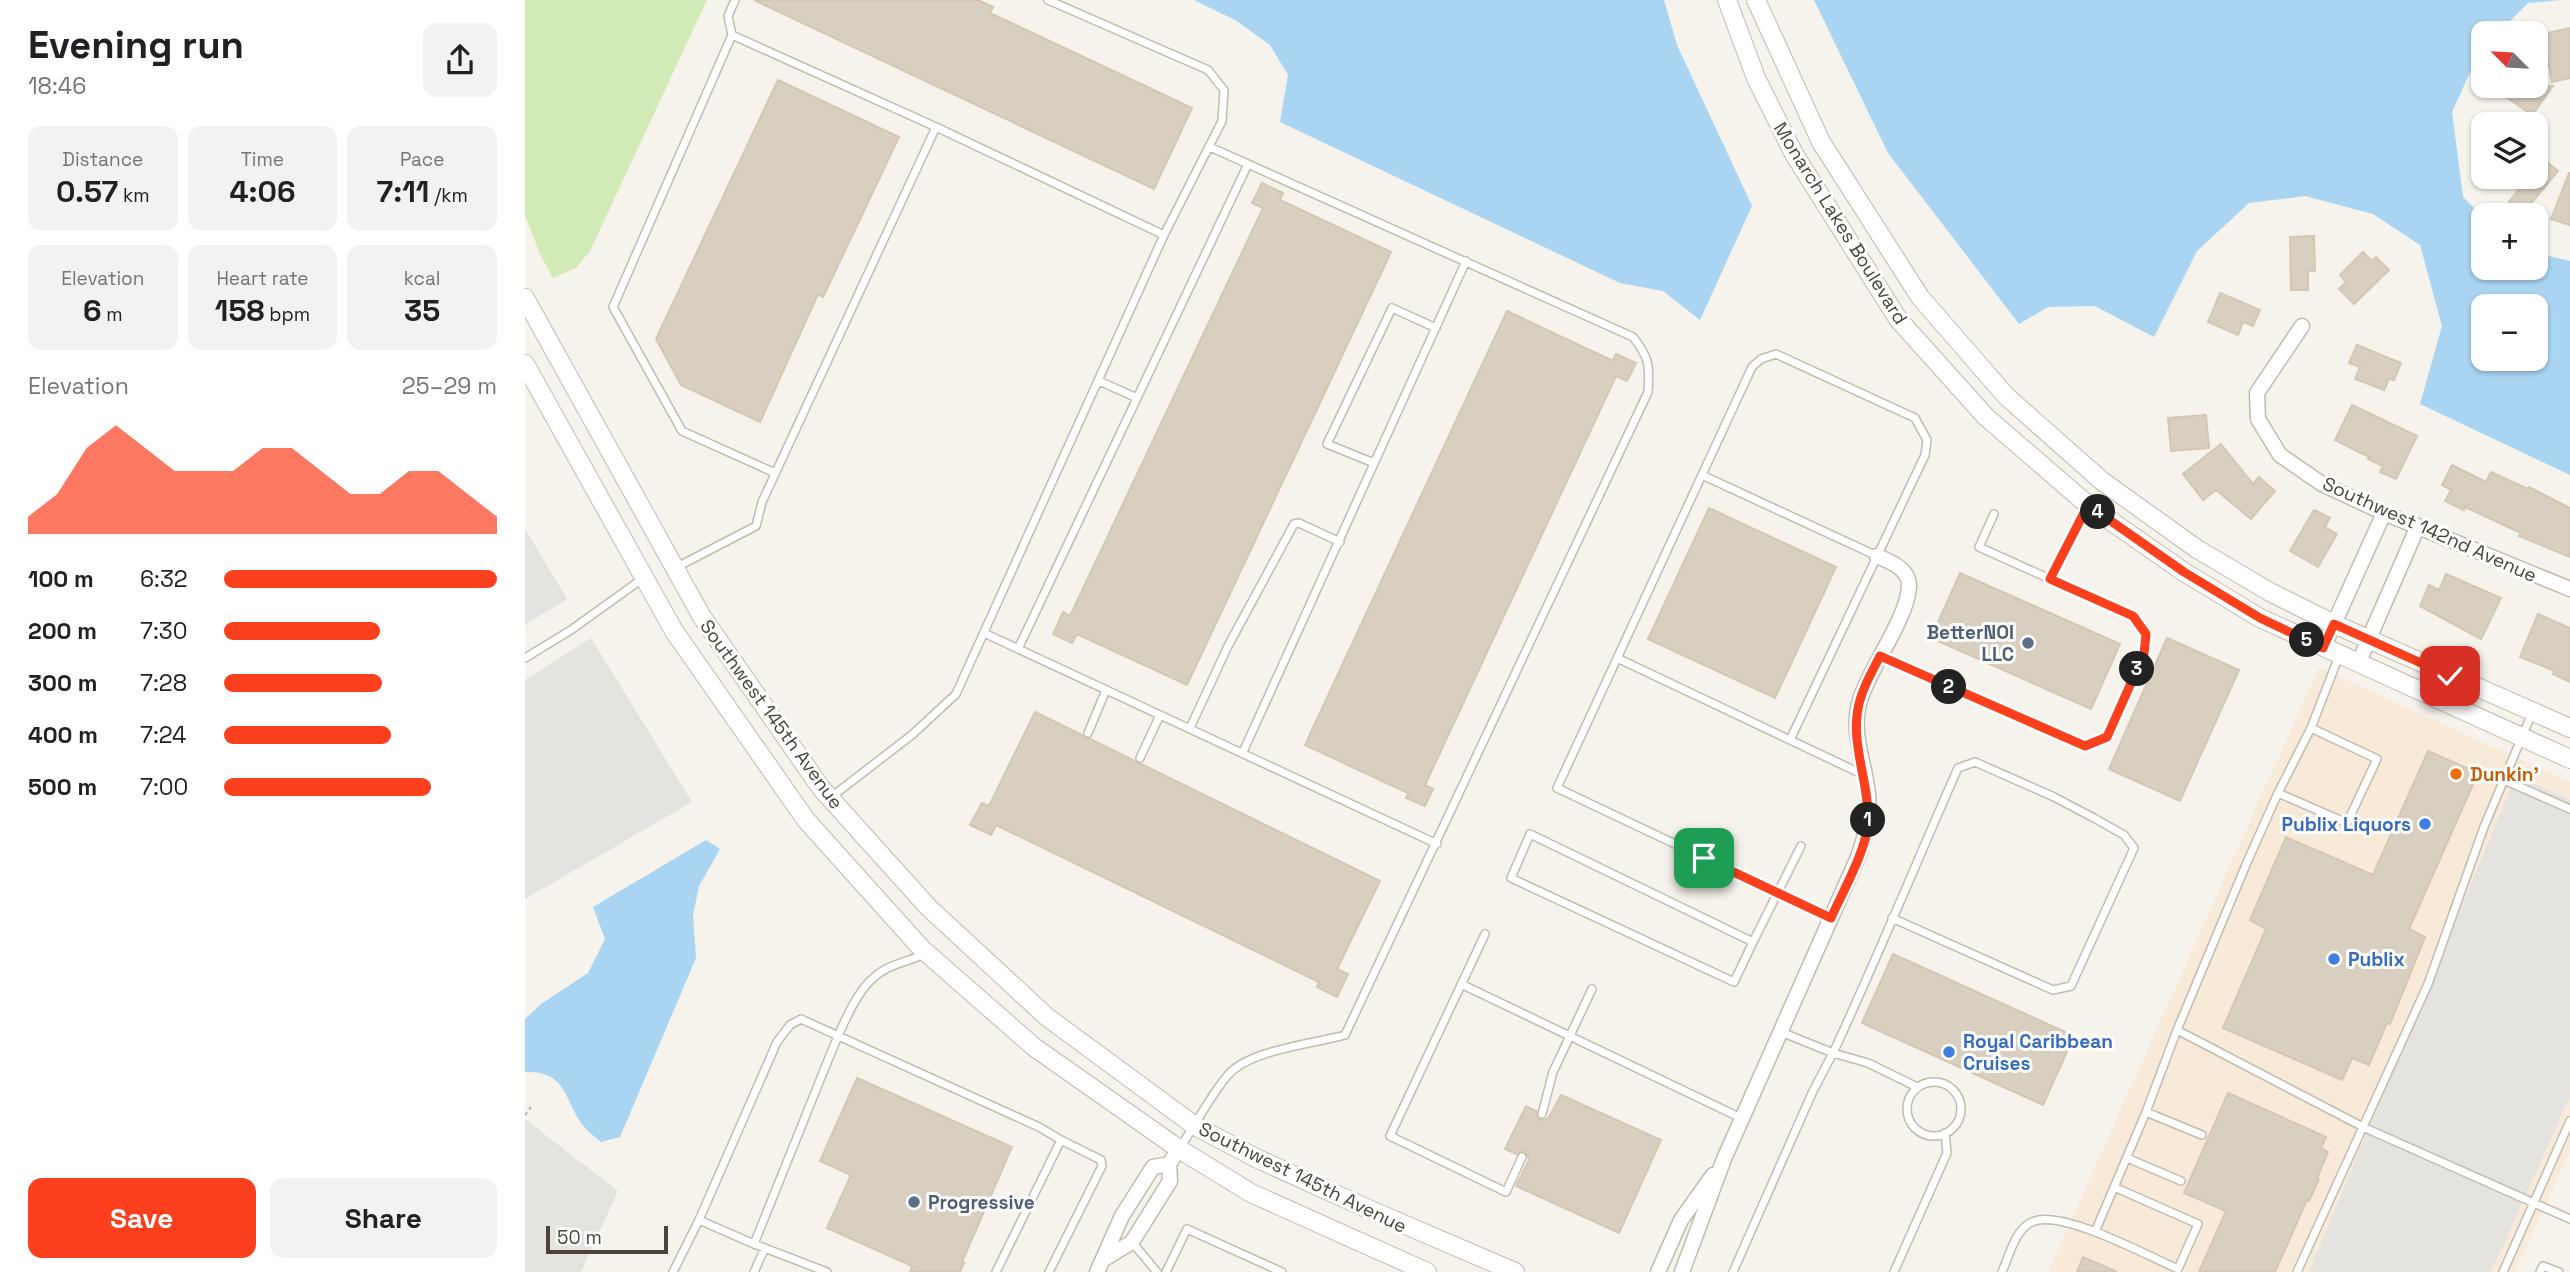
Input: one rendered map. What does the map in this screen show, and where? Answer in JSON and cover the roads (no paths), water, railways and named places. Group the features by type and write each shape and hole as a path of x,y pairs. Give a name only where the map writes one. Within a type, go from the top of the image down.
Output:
{"street":[{"name":"Monarch Lakes Boulevard","path":"1727,0 1756,78 1794,154 1898,319 1986,416 2088,505 2184,572 2260,618 2570,759"},
{"name":"Monarch Lakes Boulevard","path":"1756,0 1828,153 1920,297 2006,397 2102,481 2197,549 2270,592 2368,640 2570,728"},
{"name":"Southwest 145th Avenue","path":"525,298 702,617 821,788 928,908 1047,1017 1195,1126 1294,1176 1515,1272"},
{"name":"Southwest 142nd Avenue","path":"2302,326 2257,393 2257,419 2280,455 2322,484 2384,513 2570,589"},
{"name":"Southwest 145th Avenue","path":"525,364 674,631 806,820 927,953 1034,1047 1179,1149 1251,1193 1427,1272"},
{"path":"2331,652 2334,624 2384,513"},
{"path":"2358,664 2418,526"},
{"path":"1682,1272 1724,1159 1858,857 1868,827 1868,793 1856,729 1860,700 1904,606 1909,587 1907,576 1896,564 1877,556"},
{"path":"1100,1266 1132,1242 1170,1181 1169,1164 1179,1149"},
{"path":"1658,1272 1681,1220 1724,1159"},
{"path":"1100,1266 1122,1216 1153,1167 1169,1164"}],"lane":[{"path":"735,0 728,16 732,35 613,307 682,430 775,473"},
{"path":"830,798 913,734 956,694 1164,235 1222,121 1224,90 1208,70 1048,0"},
{"path":"732,35 936,127 1164,235"},
{"path":"675,568 756,526 762,502 775,473 936,127"},
{"path":"1179,1149 1229,1073 1265,1052 1313,1044 1345,1035 1648,392 1650,367 1643,349 1633,337 1210,146"},
{"path":"1018,649 1248,164"},
{"path":"1243,752 1341,542 1466,261"},
{"path":"1374,463 1327,444 1392,307 1436,328"},
{"path":"1790,740 1925,455 1927,440 1915,418 1776,355 1761,359 1752,367 1557,788 1831,918"},
{"path":"1100,381 1137,398"},
{"path":"1702,475 1877,556"},
{"path":"2050,579 2088,505"},
{"path":"1880,656 2085,746 2107,737 2144,654 2146,634 2133,616 1979,547 1994,514"},
{"path":"1190,728 1234,635 1294,524 1299,523 1341,542"},
{"path":"525,658 571,630 643,578"},
{"path":"984,633 1437,844"},
{"path":"2095,1232 2278,793 2311,728 2331,652"},
{"path":"1617,658 1864,775"},
{"path":"1088,733 1106,690"},
{"path":"2297,1272 2428,984 2484,827 2533,712"},
{"path":"1140,758 1160,715"},
{"path":"2278,793 2347,823 2377,759 2311,728"},
{"path":"1733,1272 1958,768 1975,762 2052,796 2124,835 2134,848 2071,986 2053,990 1892,918"},
{"path":"2504,780 2570,810"},
{"path":"1753,942 1530,834 1510,878 1734,982 1801,846"},
{"path":"1485,934 1390,1136 1506,1192 1523,1157"},
{"path":"754,1244 838,1035 868,982 885,967 927,953"},
{"path":"1461,984 1742,1119"},
{"path":"1542,1114 1553,1072 1593,989"},
{"path":"673,1272 778,1042 790,1025 801,1019 1039,1127 1101,1160 1101,1166 1049,1272"},
{"path":"2177,1030 2363,1127 2555,1212 2570,1216"},
{"path":"1780,1032 1833,1053 1868,1063 1917,1087"},
{"path":"1938,1082 1953,1090 1958,1097 1961,1114 1952,1129 1929,1136 1915,1129 1910,1122 1907,1106 1909,1097 1917,1087 1938,1082"},
{"path":"2146,1112 2202,1135"},
{"path":"2503,1272 2570,1121"},
{"path":"1894,1272 1947,1153 1945,1133"},
{"path":"996,1272 1061,1140"},
{"path":"2561,1141 2570,1144"},
{"path":"2127,1158 2181,1181"},
{"path":"2002,1272 2018,1235 2029,1223 2043,1218 2058,1219 2095,1232 2178,1269 2198,1224 2114,1188"},
{"path":"699,1220 827,1272"},
{"path":"1166,1272 1187,1229 1282,1272"},
{"path":"1132,1242 1157,1272"},
{"path":"754,1272 765,1248"},
{"path":"2540,1272 2543,1266 2559,1272"}],"water":[{"path":"1194,0 1664,0 1677,45 1752,206 1700,320 1663,291 1620,283 1280,122 1288,75 1270,45 1237,21"},
{"path":"1814,0 2561,0 2528,3 2510,21 2471,21 2471,70 2452,112 2463,197 2471,205 2471,280 2548,280 2548,256 2570,261 2570,475 2420,404 2442,326 2420,245 2373,214 2305,196 2249,203 2197,251 2154,337 2095,306 2048,307 2019,324 1888,153"},
{"path":"706,840 720,849 699,886 693,915 696,958 620,1137 601,1142 581,1123 556,1081 549,1076 525,1072 525,1019 541,1004 588,973 605,939 593,907"}],"place":[{"name":"BetterNOI LLC","path":"2028,643"},
{"name":"Dunkin'","path":"2456,774"},
{"name":"Publix Liquors","path":"2425,824"},
{"name":"Publix","path":"2334,959"},
{"name":"Royal Caribbean Cruises","path":"1949,1052"},
{"name":"Progressive","path":"914,1202"}]}
